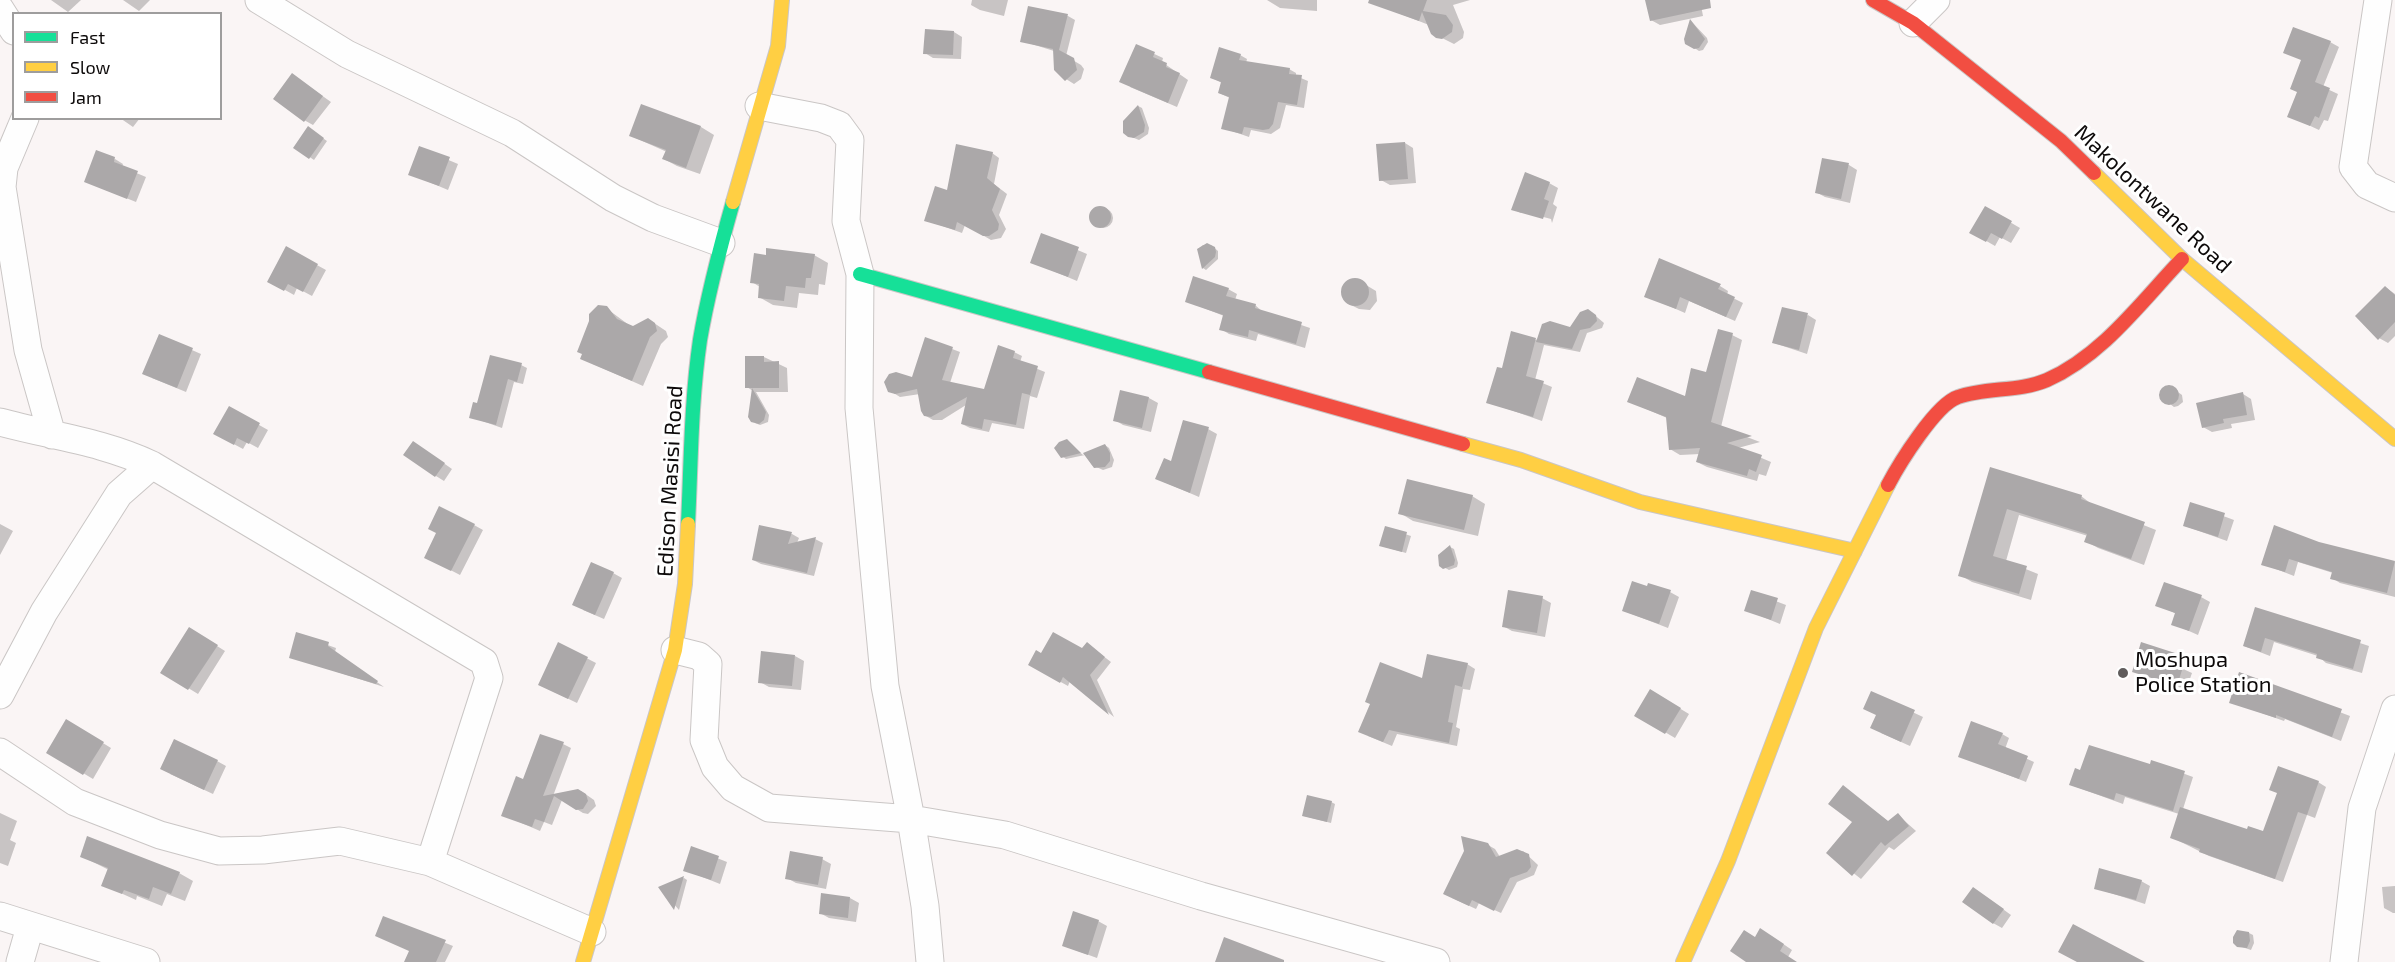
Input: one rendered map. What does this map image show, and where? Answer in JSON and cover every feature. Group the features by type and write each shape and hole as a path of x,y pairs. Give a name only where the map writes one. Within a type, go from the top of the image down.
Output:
{"street":[{"path":"259,0 347,54 512,133 613,198 653,218 721,243"},
{"name":"Edison Masisi Road","path":"583,962 675,650 685,584 693,415 700,342 721,243 778,46 782,0"},
{"name":"Makolontwane Road","path":"1874,0 1913,23 2061,141 2182,259 2395,439"},
{"path":"1913,23 1936,0"},
{"path":"2378,0 2353,167 2367,185 2395,198"},
{"path":"0,9 12,28"},
{"path":"759,106 822,118 838,125 850,140 846,221 861,274 859,408 882,663 925,906 930,962"},
{"path":"24,120 4,168 2,187 28,350 52,435"},
{"path":"1683,962 1732,850 1787,710 1816,628 1900,462 1925,427 1956,398 2018,388 2047,380 2096,350 2182,259"},
{"path":"861,274 1521,460 1640,502 1855,551"},
{"path":"0,422 123,452 152,465 484,662 489,678 430,862"},
{"path":"0,695 44,612 119,494 152,465"},
{"path":"675,650 699,656 708,664 704,740 715,766 733,788 769,808 911,819 1005,835 1201,896 1436,962"},
{"path":"2344,962 2362,808 2395,709"},
{"path":"0,752 75,802 160,835 219,851 263,850 340,841 430,862 592,932"},
{"path":"0,916 146,962"},
{"path":"20,962 30,927"}],"building":[{"path":"1369,0 1427,0 1423,11 1446,15 1453,25 1452,32 1442,39 1436,38 1431,34 1422,12 1419,21 1368,3"},
{"path":"1645,0 1710,0 1711,8 1650,21"},
{"path":"1028,6 1068,14 1059,50 1074,58 1077,70 1065,81 1054,70 1053,49 1020,42"},
{"path":"1690,19 1705,39 1699,48 1694,49 1685,44 1684,39"},
{"path":"2293,27 2331,41 2315,82 2330,88 2319,118 2315,116 2310,126 2287,117 2297,92 2290,89 2301,60 2283,53"},
{"path":"925,29 954,31 953,55 923,54"},
{"path":"1136,44 1155,52 1153,57 1167,63 1166,67 1180,73 1168,103 1119,82"},
{"path":"1219,47 1241,54 1239,60 1290,68 1289,74 1302,75 1297,105 1278,102 1273,124 1269,129 1244,127 1242,134 1221,129 1229,97 1218,93 1221,82 1210,78"},
{"path":"292,73 323,96 304,122 273,99"},
{"path":"641,104 701,126 686,168 662,159 666,150 629,136"},
{"path":"1138,105 1145,125 1144,132 1134,138 1128,137 1123,133 1123,121"},
{"path":"308,126 324,138 309,159 293,148"},
{"path":"1405,142 1408,179 1379,181 1376,144"},
{"path":"956,144 993,152 987,178 1000,189 992,210 999,224 998,230 989,236 983,236 957,222 955,230 924,221 935,186 947,190"},
{"path":"419,146 450,157 439,186 408,175"},
{"path":"96,150 115,157 114,162 138,171 127,199 84,182"},
{"path":"1822,158 1849,163 1841,199 1815,193"},
{"path":"1525,172 1550,182 1544,199 1549,201 1543,219 1511,210"},
{"path":"1100,206 1108,209 1111,217 1108,225 1100,228 1092,225 1089,217 1092,209"},
{"path":"1985,206 2012,221 2002,239 1991,233 1986,242 1969,233"},
{"path":"1041,233 1079,247 1068,277 1030,263"},
{"path":"1207,243 1215,247 1216,252 1215,257 1202,269 1197,249"},
{"path":"286,246 318,264 303,292 288,284 284,291 267,282"},
{"path":"766,248 815,254 811,278 806,278 805,288 786,286 784,301 758,298 759,284 750,283 754,253 766,255"},
{"path":"1659,258 1721,284 1718,289 1735,297 1726,317 1680,297 1676,309 1644,297"},
{"path":"1193,276 1229,288 1226,296 1256,304 1255,308 1302,322 1296,344 1249,330 1248,337 1219,330 1223,315 1185,302"},
{"path":"1355,278 1365,282 1369,292 1365,302 1355,306 1345,302 1341,292 1345,282"},
{"path":"2385,286 2395,295 2395,322 2378,340 2355,316"},
{"path":"598,305 607,306 617,319 633,326 648,318 655,323 657,331 650,337 632,381 580,359 582,354 577,352 589,321 589,314"},
{"path":"1782,307 1808,313 1799,350 1772,343"},
{"path":"1588,309 1596,315 1597,321 1590,328 1580,330 1572,349 1536,342 1542,324 1550,321 1570,327 1580,312"},
{"path":"1718,329 1733,333 1711,422 1752,436 1727,443 1762,455 1756,472 1749,469 1747,476 1696,462 1700,448 1669,450 1666,417 1627,402 1637,377 1685,396 1691,368 1706,372"},
{"path":"1511,331 1536,338 1526,376 1544,381 1533,417 1486,403 1497,367 1502,368"},
{"path":"159,334 193,348 177,388 142,374"},
{"path":"925,337 953,347 942,380 984,389 998,345 1015,351 1013,358 1038,366 1030,395 1022,393 1016,425 984,419 982,429 961,424 967,397 931,417 924,416 921,411 917,389 895,394 888,392 884,382 889,374 896,372 912,377"},
{"path":"490,355 522,363 517,382 508,379 496,425 469,418 473,402 477,403"},
{"path":"745,356 764,356 764,362 779,361 779,388 745,388"},
{"path":"2169,385 2176,388 2179,395 2176,402 2169,405 2162,402 2159,395 2162,388"},
{"path":"752,388 766,412 764,420 759,424 751,422 748,417"},
{"path":"1120,390 1149,397 1142,428 1113,421"},
{"path":"2243,392 2247,415 2223,419 2224,423 2202,428 2196,403"},
{"path":"229,406 260,423 249,444 237,438 234,445 213,434"},
{"path":"1183,420 1209,427 1190,493 1155,479 1164,458 1171,461"},
{"path":"1067,439 1081,453 1061,458 1054,448 1059,442"},
{"path":"413,441 445,463 435,477 403,455"},
{"path":"1105,444 1110,453 1110,461 1105,467 1094,468 1083,453"},
{"path":"1990,467 2082,495 2081,499 2145,522 2131,559 2084,542 2087,534 2007,509 1993,556 2027,566 2019,594 1958,576"},
{"path":"1407,479 1473,495 1464,530 1398,514"},
{"path":"2190,502 2225,513 2218,537 2183,526"},
{"path":"439,506 475,524 451,571 424,558 436,533 428,529"},
{"path":"759,525 792,532 788,544 816,537 807,573 752,560"},
{"path":"2274,525 2319,542 2395,561 2387,593 2330,579 2332,572 2289,559 2285,572 2261,565"},
{"path":"1385,526 1407,532 1402,552 1379,546"},
{"path":"1450,545 1455,560 1454,565 1443,569 1439,566 1438,555"},
{"path":"591,562 614,572 595,615 572,605"},
{"path":"1632,581 1671,590 1659,624 1622,611"},
{"path":"2164,582 2202,595 2189,631 2171,625 2175,613 2155,606"},
{"path":"1508,590 1543,596 1537,633 1502,627"},
{"path":"1751,590 1778,598 1771,620 1744,611"},
{"path":"2255,607 2361,640 2353,669 2316,658 2317,654 2265,638 2261,652 2243,646"},
{"path":"189,627 218,645 188,690 160,673"},
{"path":"296,632 329,642 328,646 378,681 376,684 289,658"},
{"path":"1053,632 1082,648 1087,642 1105,657 1090,675 1109,715 1063,677 1060,683 1028,665 1036,650 1041,653"},
{"path":"558,642 588,657 568,699 538,685"},
{"path":"2141,642 2175,653 2172,663 2183,667 2177,686 2132,672"},
{"path":"761,651 795,655 792,686 758,683"},
{"path":"1427,654 1468,663 1462,687 1455,685 1448,722 1453,723 1449,743 1389,730 1383,742 1358,732 1370,704 1365,702 1380,662 1422,678"},
{"path":"2239,672 2342,709 2332,737 2276,715 2276,718 2229,703"},
{"path":"1650,689 1681,708 1665,734 1634,716"},
{"path":"1871,691 1915,710 1901,742 1870,728 1876,715 1863,709"},
{"path":"66,719 104,742 83,775 46,753"},
{"path":"1971,721 2003,733 1998,744 2028,756 2019,779 1958,757"},
{"path":"540,734 564,742 543,796 578,789 586,794 588,801 583,809 576,810 554,796 544,822 535,819 532,827 501,816 516,776 523,779"},
{"path":"174,739 218,760 204,790 160,769"},
{"path":"2089,745 2150,764 2151,760 2185,771 2173,811 2116,793 2114,800 2069,785 2075,768 2080,770"},
{"path":"2278,766 2319,781 2307,815 2298,812 2275,879 2199,852 2200,849 2170,838 2180,807 2247,829 2248,826 2263,831 2277,793 2269,790"},
{"path":"1843,785 1888,821 1898,813 1909,826 1885,846 1881,842 1852,876 1826,853 1852,822 1828,804"},
{"path":"1307,795 1332,801 1327,822 1302,816"},
{"path":"87,836 180,872 171,894 153,887 149,899 124,890 122,894 101,886 108,868 80,857"},
{"path":"1461,836 1488,843 1496,857 1517,849 1529,854 1531,867 1527,872 1510,878 1494,911 1472,900 1469,906 1443,894 1464,851"},
{"path":"691,846 719,856 711,880 683,871"},
{"path":"790,851 823,857 818,885 785,879"},
{"path":"2099,868 2142,880 2136,900 2094,889"},
{"path":"684,876 674,910 658,887"},
{"path":"1973,887 2004,909 1993,924 1962,902"},
{"path":"821,893 850,897 848,918 819,914"},
{"path":"1073,911 1099,920 1088,955 1062,946"},
{"path":"383,916 446,940 436,962 404,962 409,951 375,936"},
{"path":"2073,924 2145,962 2077,962 2058,952"},
{"path":"1760,928 1784,944 1780,951 1797,962 1746,962 1730,951 1744,930 1755,937"},
{"path":"2237,930 2249,932 2250,941 2247,948 2237,947 2233,943"},
{"path":"1224,937 1284,960 1284,962 1215,962"}],"traffic: fast":[{"path":"688,524 693,409 700,340 733,202"},
{"path":"860,274 1209,372"}],"traffic: slow":[{"path":"733,202 778,46 782,0"},
{"path":"2094,173 2182,259 2395,439"},
{"path":"1463,444 1521,460 1640,502 1855,551"},
{"path":"1683,962 1728,861 1816,628 1888,485"},
{"path":"583,962 675,650 685,584 688,524"}],"traffic: jam":[{"path":"1873,0 1913,23 2061,141 2094,173"},
{"path":"1888,485 1900,463 1929,422 1949,402 1969,394 2036,384 2067,369 2104,342 2182,259"},
{"path":"1209,372 1463,444"}],"place":[{"name":"Moshupa Police Station","path":"2123,673"}]}
